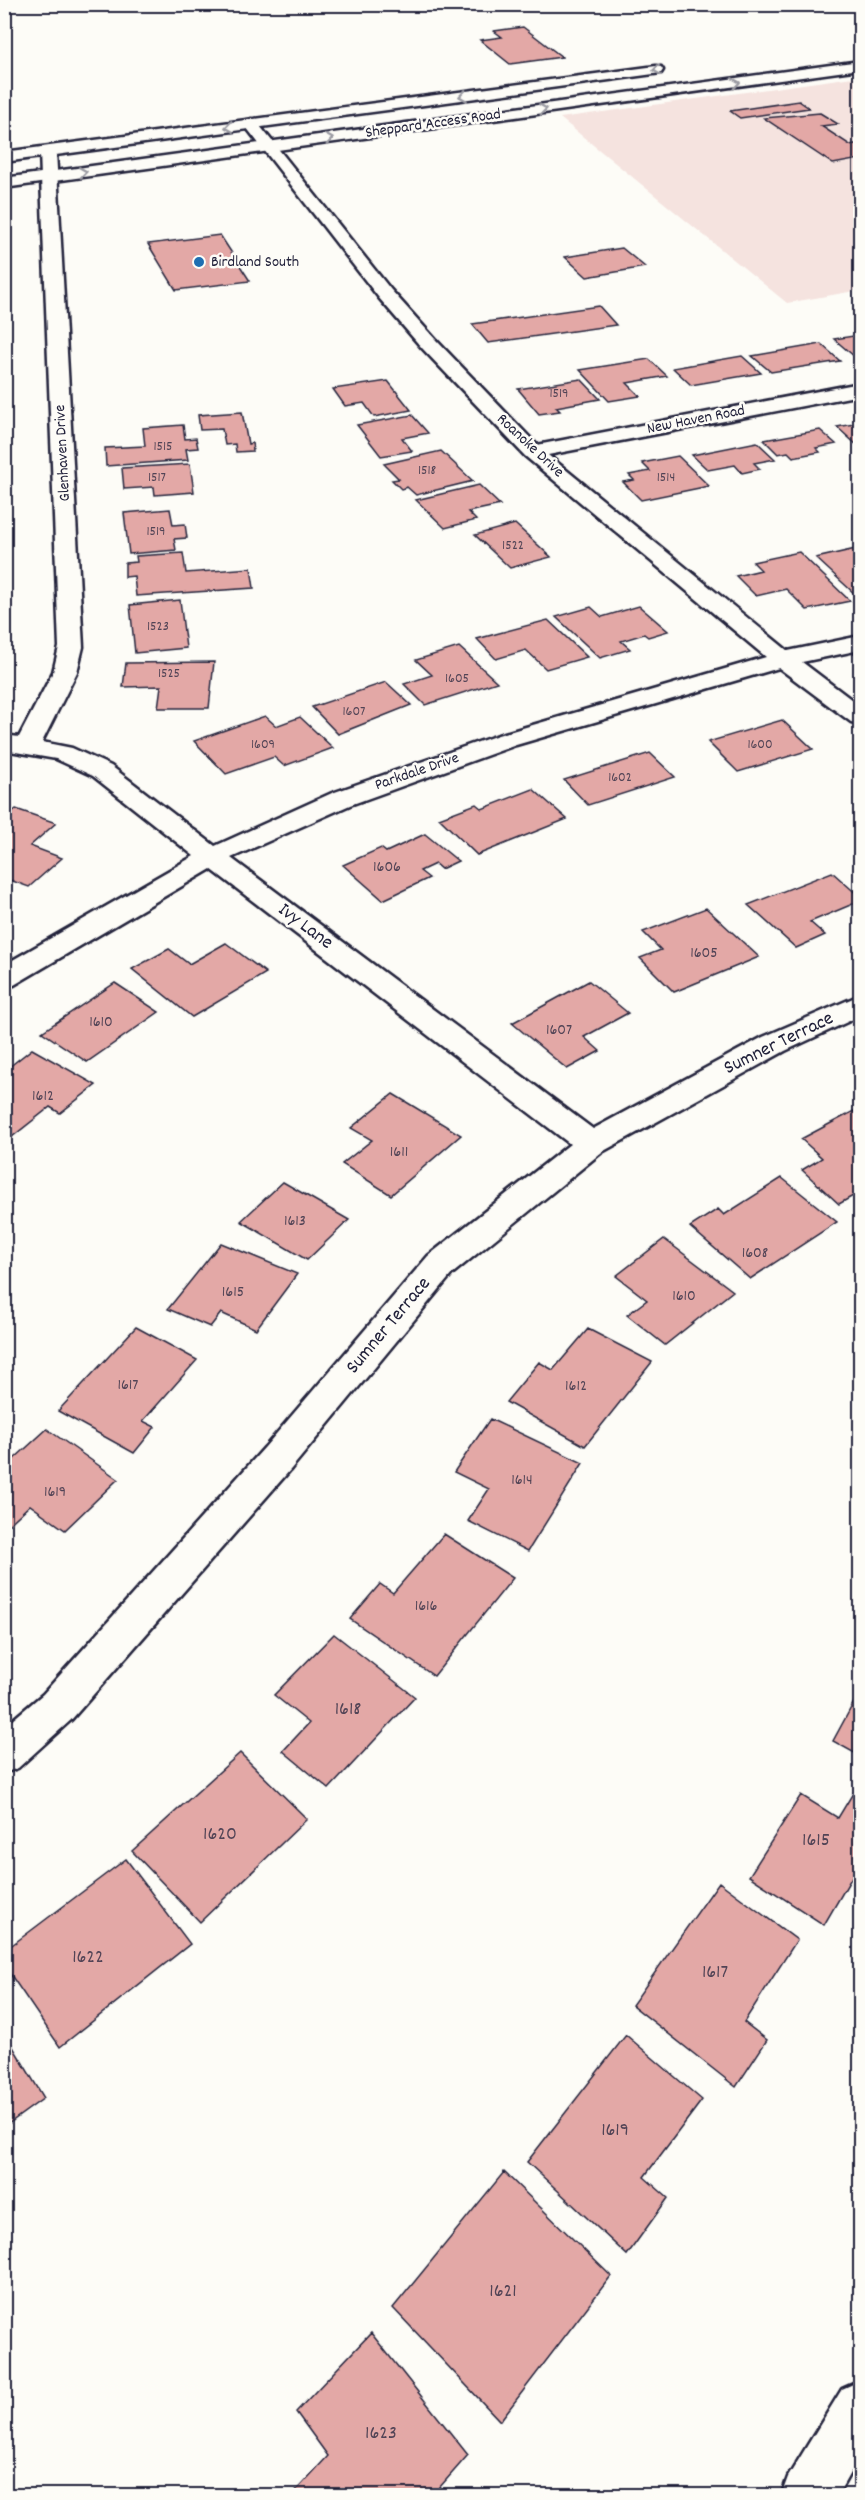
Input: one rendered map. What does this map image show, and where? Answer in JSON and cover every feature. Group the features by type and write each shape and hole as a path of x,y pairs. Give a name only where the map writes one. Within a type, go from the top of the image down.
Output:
{"street":[{"name":"Sheppard Access Road","path":"4,183 861,65"},
{"name":"Sheppard Access Road","path":"4,157 666,69"},
{"path":"608,77 636,96"},
{"name":"Roanoke Drive","path":"251,124 271,146 385,294 429,344 532,452 783,659 861,717"},
{"name":"Glenhaven Drive","path":"16,744 65,672 71,647 48,151"},
{"name":"New Haven Road","path":"532,452 861,389"},
{"name":"Parkdale Drive","path":"4,978 212,857 342,799 507,740 783,659 861,643"},
{"name":"Ivy Lane","path":"16,744 63,753 102,771 591,1144"},
{"name":"Sumner Terrace","path":"4,1754 64,1699 278,1458 440,1265 591,1144 774,1044 861,1005"},
{"path":"807,2496 861,2407"}],"shaded area":[{"path":"860,76 860,290 787,303 560,118"}],"building":[{"path":"523,27 562,57 510,64 480,40 502,37 494,31"},
{"path":"799,101 809,108 740,118 730,111"},
{"path":"820,113 838,124 821,126 850,145 860,143 860,159 833,164 764,118"},
{"name":"Birdland South","path":"220,235 250,281 176,290 148,244"},
{"path":"622,248 645,267 587,277 565,257"},
{"path":"599,306 616,325 488,343 472,324"},
{"path":"860,335 860,356 855,357 834,339"},
{"path":"821,344 840,361 771,372 752,356"},
{"path":"742,356 761,373 691,385 673,368"},
{"path":"649,359 667,376 627,383 640,396 609,401 580,370"},
{"path":"581,379 600,399 556,407 560,411 539,414 518,389"},
{"path":"388,381 411,410 374,417 364,403 345,406 333,389"},
{"path":"242,412 248,444 252,443 253,451 236,452 235,444 225,445 222,429 200,430 198,415"},
{"path":"412,415 428,433 402,438 412,451 381,456 357,425"},
{"path":"860,423 860,446 837,427"},
{"path":"183,425 185,439 196,438 198,448 186,449 188,460 106,466 105,448 145,446 143,428"},
{"path":"820,430 836,444 816,448 820,452 793,457 788,452 778,454 764,440"},
{"path":"757,442 775,459 754,463 760,469 742,473 735,465 708,470 692,455"},
{"path":"441,451 473,481 416,495 407,487 401,489 392,480 399,479 384,464"},
{"path":"678,456 709,486 641,500 623,482 634,480 629,475 650,471 642,463"},
{"path":"190,464 194,492 155,495 154,487 124,489 122,468"},
{"path":"479,485 500,505 468,512 476,520 445,528 416,500"},
{"path":"170,509 173,525 185,524 187,538 174,539 176,550 129,554 124,513"},
{"path":"515,524 551,557 510,568 475,535"},
{"path":"860,548 860,595 857,596 816,558"},
{"path":"799,552 850,601 807,610 786,589 756,596 736,576 761,570 753,562"},
{"path":"183,553 186,573 251,568 254,588 136,596 134,576 125,577 125,563 137,562 136,556"},
{"path":"180,600 186,648 135,653 130,605"},
{"path":"639,606 668,631 648,637 644,634 621,641 630,649 600,658 556,617 591,607 602,617"},
{"path":"548,620 587,657 546,669 526,650 496,659 477,639"},
{"path":"459,647 497,682 425,705 404,684 432,675 416,660"},
{"path":"214,662 209,708 158,708 161,686 123,687 126,663"},
{"path":"386,682 411,705 338,734 312,707"},
{"path":"265,716 276,726 300,717 333,748 284,766 274,757 226,774 194,741"},
{"path":"782,720 813,749 738,772 708,742"},
{"path":"650,753 675,777 588,805 564,780"},
{"path":"533,789 567,819 477,855 439,818 476,804 482,809"},
{"path":"16,809 56,823 30,846 62,858 29,887 4,878 4,818"},
{"path":"425,834 458,861 441,869 435,864 420,871 429,878 383,900 343,865 381,848 386,852"},
{"path":"832,872 860,897 860,901 810,922 825,935 796,948 748,905"},
{"path":"706,908 759,957 674,992 640,958 661,950 643,932"},
{"path":"226,943 266,973 192,1017 132,969 169,949 189,964"},
{"path":"589,981 628,1013 584,1037 600,1051 567,1069 512,1023"},
{"path":"115,983 159,1012 87,1062 42,1032"},
{"path":"32,1049 96,1085 60,1113 50,1107 8,1140 4,1138 4,1071"},
{"path":"393,1094 461,1135 391,1195 342,1164 372,1140 351,1128"},
{"path":"854,1111 860,1116 860,1192 839,1204 802,1170 822,1158 801,1139"},
{"path":"782,1178 837,1222 750,1279 690,1227 718,1209 724,1215"},
{"path":"283,1182 349,1220 307,1260 241,1221"},
{"path":"664,1239 733,1291 665,1345 627,1315 647,1300 616,1276"},
{"path":"221,1243 297,1274 256,1329 221,1313 210,1327 168,1309"},
{"path":"136,1327 197,1360 143,1421 155,1427 134,1453 58,1411"},
{"path":"588,1329 652,1362 585,1446 506,1402 539,1362 553,1370"},
{"path":"490,1419 583,1463 528,1551 468,1521 489,1489 454,1472"},
{"path":"47,1429 118,1479 65,1530 30,1505 4,1529 4,1468"},
{"path":"444,1534 513,1578 434,1676 350,1619 380,1584 393,1593"},
{"path":"334,1634 415,1697 329,1789 283,1751 309,1723 274,1695"},
{"path":"860,1691 860,1756 833,1741"},
{"path":"240,1753 307,1819 200,1922 132,1851"},
{"path":"853,1793 860,1798 860,1863 824,1925 749,1876 801,1795 838,1818"},
{"path":"126,1859 190,1944 60,2047 4,1965 4,1951"},
{"path":"719,1882 797,1940 744,2022 767,2040 736,2087 632,2005"},
{"path":"4,2032 44,2098 4,2127"},
{"path":"626,2035 702,2100 644,2177 668,2198 627,2255 527,2162"},
{"path":"504,2172 611,2276 500,2421 393,2308"},
{"path":"371,2333 468,2455 432,2496 291,2496 328,2456 296,2412"}],"place":[{"name":"Birdland South","path":"199,262"}]}
